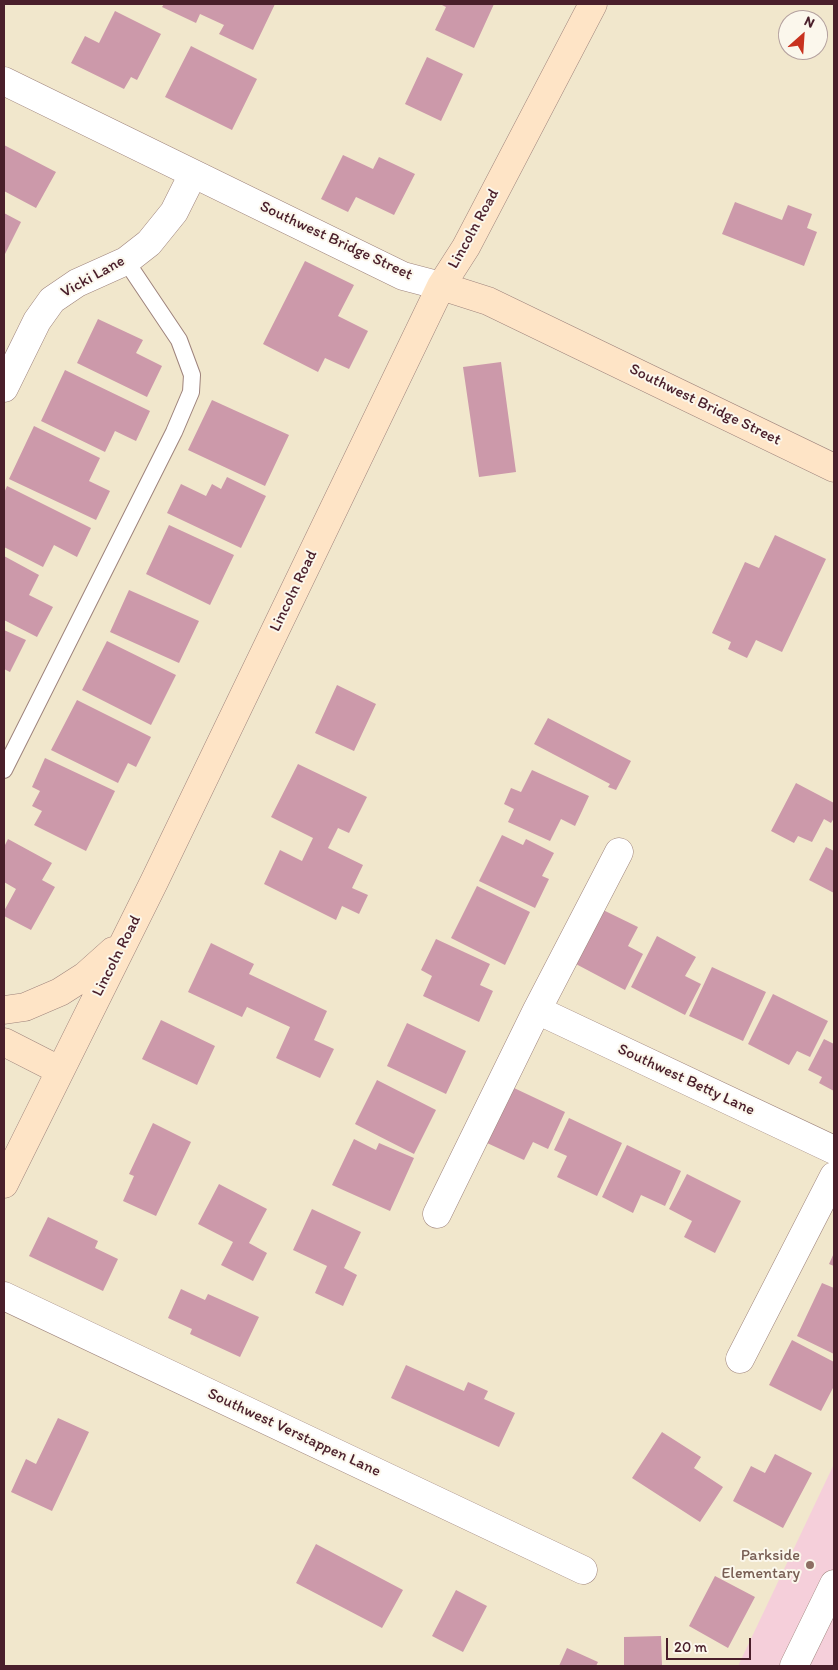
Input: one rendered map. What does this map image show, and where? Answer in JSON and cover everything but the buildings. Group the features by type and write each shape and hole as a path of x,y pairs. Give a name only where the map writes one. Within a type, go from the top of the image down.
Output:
{"street":[{"name":"Lincoln Road","path":"4,1184 124,942 441,286 466,247 593,4"},
{"name":"Southwest Bridge Street","path":"4,82 403,276 488,301 834,468"},
{"name":"Vicki Lane","path":"4,388 37,321 52,300 77,283 126,261 149,243 174,212 193,174"},
{"path":"436,1214 537,1010 619,852"},
{"path":"4,1010 25,1007 60,992 85,976 124,942"},
{"name":"Southwest Betty Lane","path":"537,1010 834,1150"},
{"path":"4,1042 59,1070"},
{"path":"740,1359 834,1176"},
{"name":"Southwest Verstappen Lane","path":"4,1296 584,1570"},
{"path":"794,1666 834,1584"}],"lane":[{"path":"4,770 174,432 190,392 192,375 178,340 126,261"}],"shaded area":[{"name":"Parkside Elementary","path":"834,1464 834,1666 738,1666"}],"place":[{"name":"Parkside Elementary","path":"810,1565"}]}
